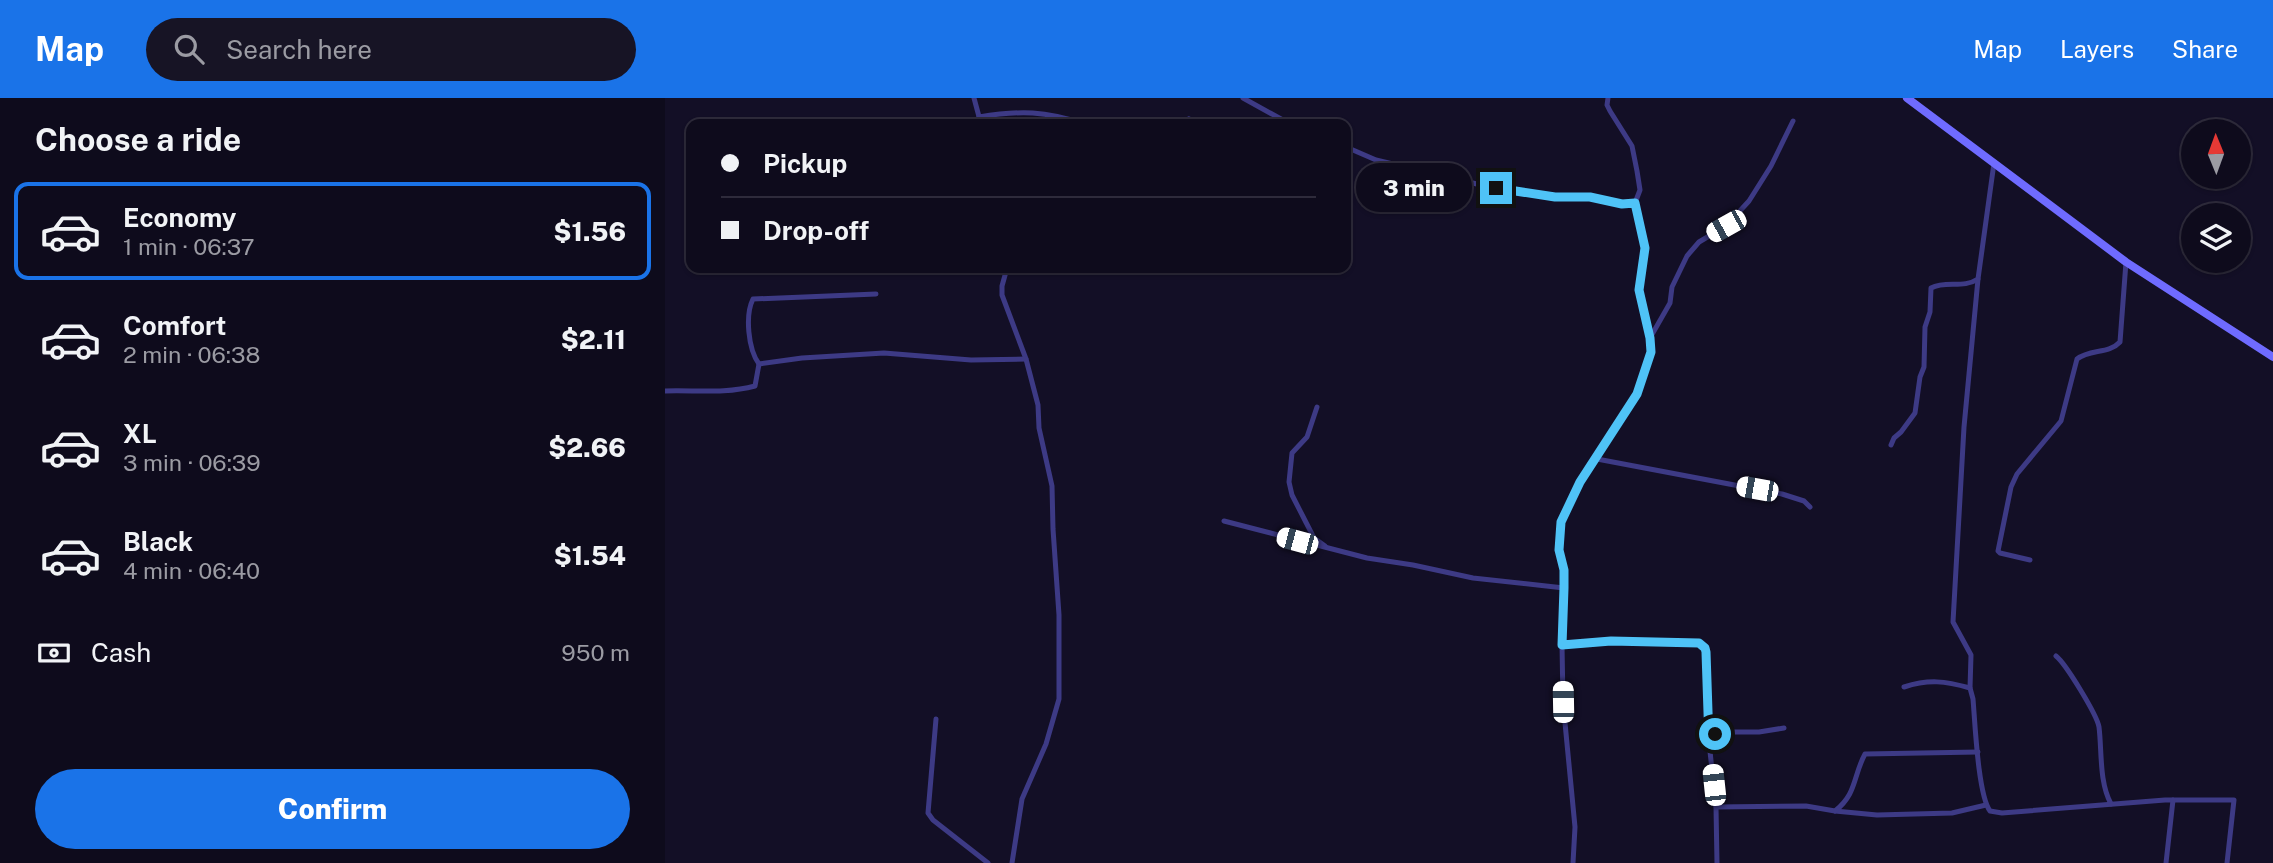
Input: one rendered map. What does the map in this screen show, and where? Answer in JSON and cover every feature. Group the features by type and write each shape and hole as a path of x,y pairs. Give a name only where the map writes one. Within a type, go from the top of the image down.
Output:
{"street":[{"path":"974,98 979,119"},
{"path":"1243,98 1281,119"},
{"path":"1573,863 1575,827 1563,702 1564,570 1559,550 1561,522 1580,482 1637,394 1651,352 1639,290 1645,248 1635,203 1640,190 1632,146 1607,105 1608,98"},
{"path":"1907,98 2126,262 2273,357"},
{"path":"987,119 1012,112 1044,113 1066,119"},
{"path":"1650,338 1670,303 1672,287 1687,256 1699,242 1726,226 1749,201 1771,166 1793,121"},
{"path":"1351,149 1385,162 1511,191 1635,203"},
{"path":"1994,163 1978,279 1964,427 1953,622 1971,655 1970,688 1986,804 1990,811 2001,813 2173,800 2234,800 2227,863"},
{"path":"2030,560 1998,551 2011,488 2017,474 2061,421 2077,359 2083,355 2115,348 2120,342 2126,262"},
{"path":"1006,273 1002,295 1037,397 1038,428 1052,486 1059,596 1060,688 1056,713 1023,799 1012,863"},
{"path":"1891,445 1915,413 1924,367 1925,327 1930,312 1931,288 1938,284 1965,285 1978,279"},
{"path":"665,391 735,391 755,386 759,364 754,357 751,342 749,307 753,299 876,294"},
{"path":"759,364 802,358 884,353 960,360 1026,359"},
{"path":"1317,407 1309,433 1292,453 1289,486 1317,542 1341,552"},
{"path":"1597,459 1782,494 1804,501 1810,507"},
{"path":"1224,521 1341,552 1473,578 1564,588"},
{"path":"1562,645 1611,641 1676,641 1703,645 1706,652 1709,742 1716,807 1717,863"},
{"path":"2056,656 2098,720 2106,791 2111,804"},
{"path":"1904,687 1917,683 1947,681 1970,688"},
{"path":"936,719 928,813 933,820 988,863"},
{"path":"1709,742 1719,732 1759,732 1784,728"},
{"path":"1835,811 1852,793 1865,754 1978,752"},
{"path":"2166,863 2173,800"},
{"path":"1716,807 1806,806 1877,815 1952,813 1986,804"}],"route":[{"path":"1496,188 1555,197 1590,197 1622,204 1635,203 1645,248 1639,290 1651,352 1637,394 1580,482 1561,522 1559,550 1564,570 1562,645 1611,641 1676,641 1703,645 1706,652 1709,742 1715,734"}]}
